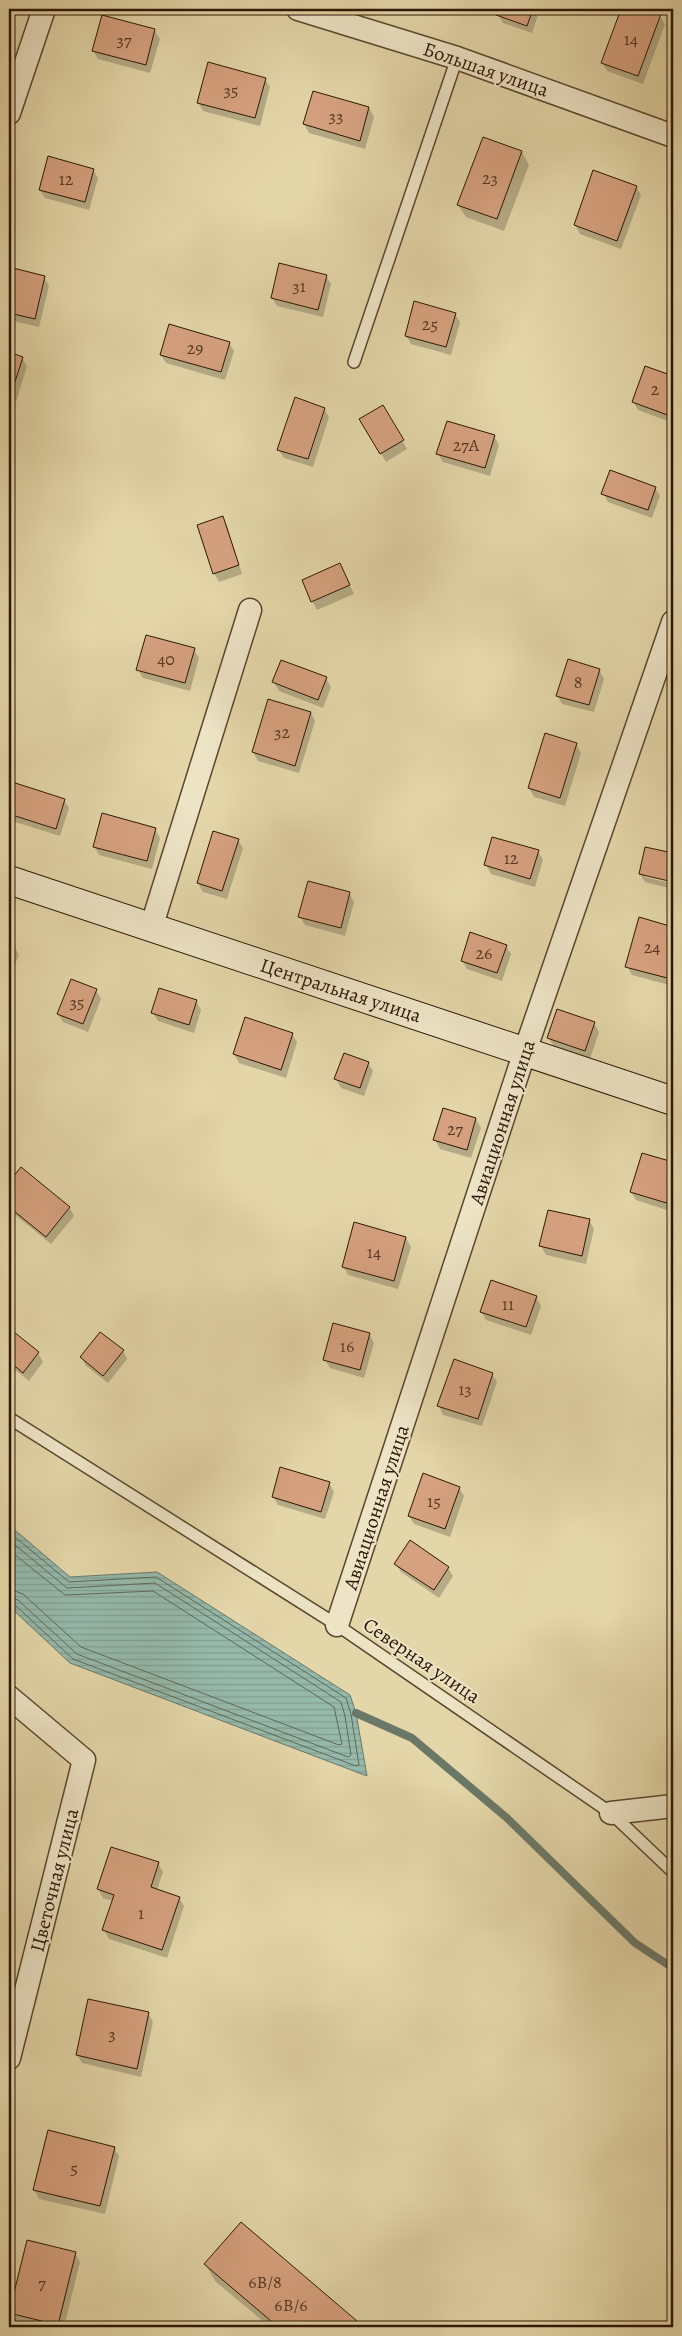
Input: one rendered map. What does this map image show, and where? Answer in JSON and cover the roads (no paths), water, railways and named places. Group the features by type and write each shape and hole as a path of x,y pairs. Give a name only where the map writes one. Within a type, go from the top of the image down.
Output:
{"street":[{"path":"9,113 44,9"},
{"name":"Большая улица","path":"298,9 457,58 673,136"},
{"path":"150,928 250,610"},
{"name":"Авиационная улица","path":"337,1625 524,1051 673,622"},
{"name":"Центральная улица","path":"9,880 673,1101"},
{"name":"Цветочная улица","path":"9,1697 84,1760 9,2058"},
{"path":"611,1813 673,1806"}],"lane":[{"path":"354,362 457,58"},
{"name":"Северная улица","path":"9,1418 337,1625 611,1813 673,1872"}],"water":[{"path":"9,1525 70,1577 157,1572 350,1695 356,1713 367,1776 70,1663 9,1606"}],"waterway":[{"path":"356,1713 412,1738 507,1818 635,1943 673,1968"}]}
